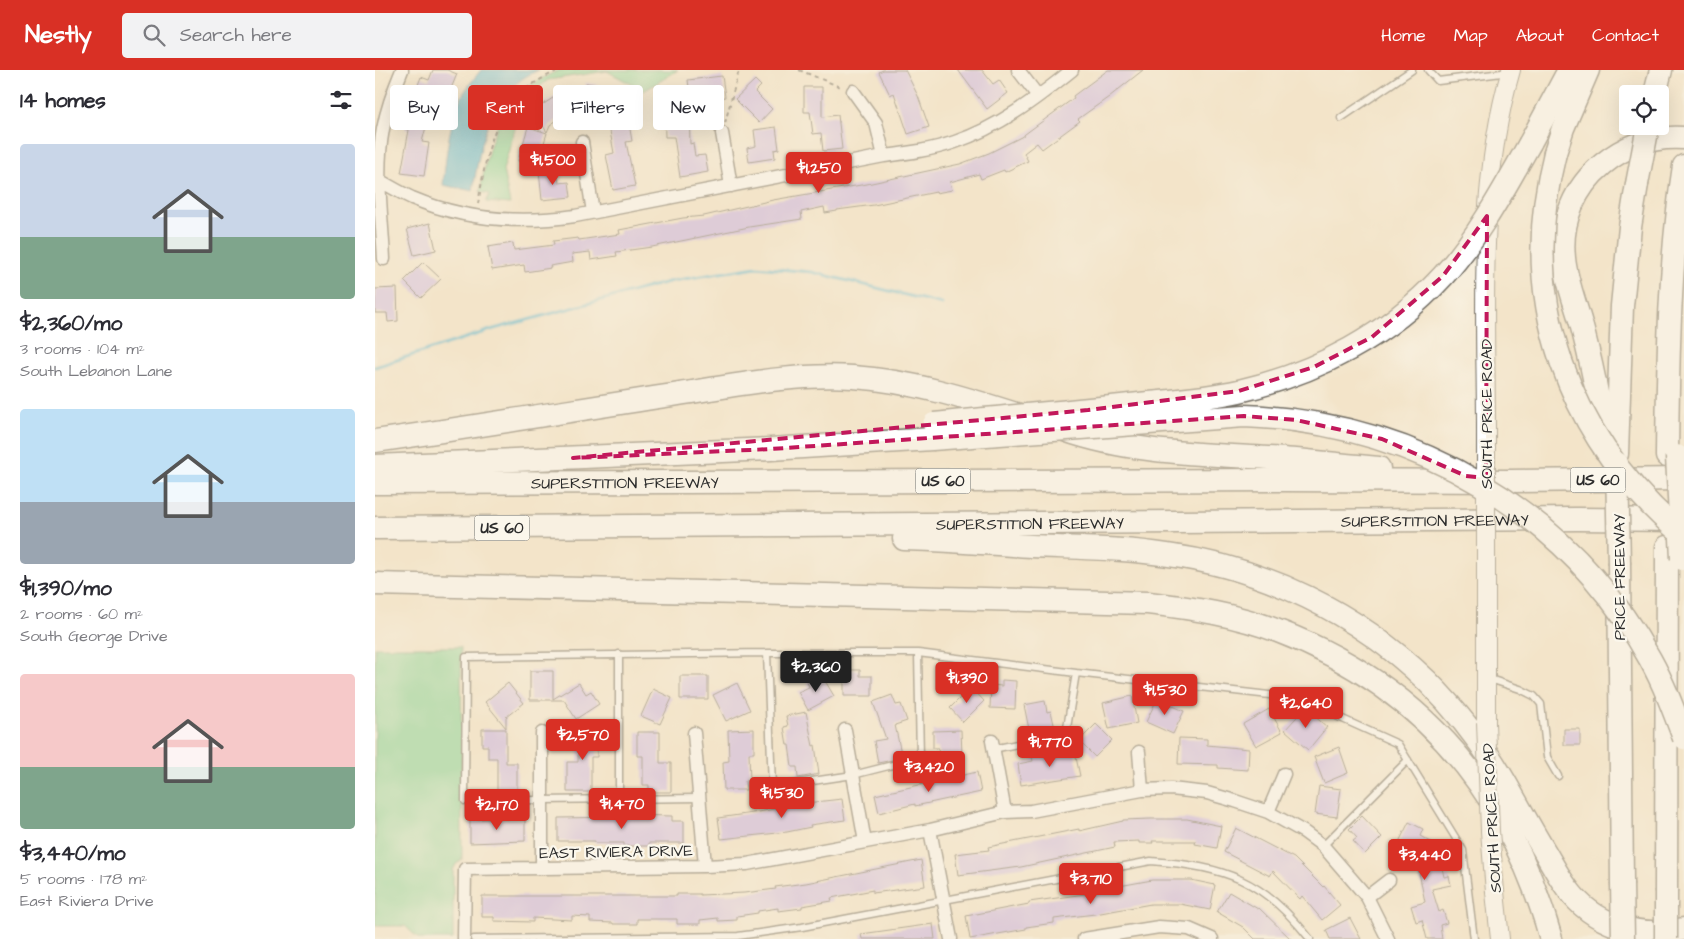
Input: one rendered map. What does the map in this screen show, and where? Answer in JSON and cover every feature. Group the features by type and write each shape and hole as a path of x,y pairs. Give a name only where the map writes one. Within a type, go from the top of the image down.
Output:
{"highway":[{"path":"375,466 771,449 1210,396 1239,391 1283,378 1353,348 1409,309 1443,276 1493,208 1569,70"},
{"path":"1588,70 1563,128 1550,174 1543,220 1543,265 1549,316 1554,341 1563,368 1586,420 1609,456 1637,490 1679,553"},
{"path":"1657,85 1661,70"},
{"name":"PRICE FREEWAY","path":"1623,939 1611,458 1622,306 1631,226 1646,135"},
{"path":"1611,458 1601,420 1590,362 1564,259 1564,230 1576,194 1587,179 1621,151 1633,144 1653,139 1684,138"},
{"path":"1666,939 1666,890 1679,553 1672,456 1671,297 1673,258 1684,166"},
{"path":"375,442 751,382 815,377 852,377 886,380 945,392 1073,433 1151,450 1200,455 1270,458 1511,481"},
{"path":"931,431 1244,416 1271,417 1327,425 1382,439 1415,451 1496,493 1536,523 1589,572 1623,616 1650,659 1671,701 1684,738"},
{"name":"SUPERSTITION FREEWAY","path":"375,483 1684,479"},
{"path":"1577,519 1684,527"},
{"name":"SUPERSTITION FREEWAY","path":"375,528 1577,519 1684,520"},
{"path":"629,527 731,536 834,536 1133,551 1202,561 1283,585 1313,599 1376,638 1421,676 1444,699 1474,735 1567,888 1588,910 1606,922 1628,930 1643,933 1684,930"},
{"path":"375,584 1149,603 1191,608 1261,625 1313,645 1350,665 1410,707 1439,734 1482,786 1512,836 1532,881 1551,939"}],"main road":[{"name":"SOUTH PRICE ROAD","path":"1501,939 1490,831 1485,678 1487,219 1494,152 1511,71"}],"street":[{"path":"384,259 377,180 383,128 402,70"},
{"path":"1018,70 1038,96"},
{"path":"377,180 412,198 435,207 475,216 526,221 551,219 884,156 925,150 954,142 1000,122 1072,70"},
{"path":"853,91 876,123 884,156"},
{"path":"723,133 731,186"},
{"path":"582,142 593,212"},
{"path":"845,730 865,842"},
{"path":"542,732 542,868"},
{"path":"693,732 705,866"},
{"path":"993,745 1005,812"},
{"path":"1139,752 1142,790"},
{"path":"1268,812 1284,774"},
{"name":"EAST RIVIERA DRIVE","path":"464,939 465,869 747,864 930,830 1005,812 1031,811 1142,790 1171,789 1207,793 1235,801 1268,812 1304,832 1323,846 1367,897 1388,939"},
{"path":"930,830 951,939"},
{"path":"1367,897 1389,880"},
{"path":"1084,939 1159,927 1189,930 1211,939"}],"lane":[{"path":"1341,118 1413,70"},
{"path":"1428,70 1438,81 1511,71"},
{"path":"767,653 772,786 853,775 920,758 919,653"},
{"path":"699,798 465,801 466,656 919,653 1296,698 1398,744 1463,850 1474,939"},
{"path":"619,654 619,798"},
{"path":"993,745 1066,734 1076,673"},
{"path":"1485,678 1520,688 1534,696 1541,704 1547,756 1558,776"},
{"path":"1323,846 1408,760"},
{"path":"474,939 738,936 802,927 1127,864 1151,861 1172,862 1201,867 1230,875 1253,886 1277,902 1298,923 1310,939"}],"path":[{"path":"475,216 492,137 505,110 531,84 560,70"},
{"path":"723,133 739,70"},
{"path":"799,70 853,91"}],"highlighted area":[{"path":"1487,216 1486,478 1466,476 1382,439 1296,420 1244,416 771,449 573,458 1088,410 1239,391 1314,367 1372,337 1443,276"}],"green space":[{"path":"560,70 678,70 644,91 643,85 633,85 607,71 548,80 541,85 532,85"},
{"path":"496,130 515,130 503,170 510,204 486,202 490,194 480,192"},
{"path":"375,647 461,647 462,860 456,864 453,870 453,939 419,939 405,926 375,926"}],"water":[{"path":"481,70 539,70 522,79 516,85 470,85"},
{"path":"468,88 468,130 486,130 479,155 473,191 443,185 450,130 458,130 458,105"}],"building":[{"path":"433,70 447,70 457,74 453,85 418,85 421,77 429,80"},
{"path":"883,70 905,70 918,96 929,127 908,134 894,93 890,95 879,72"},
{"path":"958,70 982,70 993,84 999,80 1008,93 987,109"},
{"path":"1108,70 1143,70 1042,149 1037,143 1024,153 1028,161 1005,172 1004,170 981,179 979,174 950,182 952,190 825,213 824,207 801,212 802,219 616,252 617,256 591,260 590,252 572,254 573,262 550,266 551,268 525,272 524,265 492,270 488,247 513,243 514,250 554,245 553,241 578,238 579,240 620,234 619,230 704,216 773,200 867,184 960,164 989,153 1021,137"},
{"path":"722,76 723,85 689,85 688,80"},
{"path":"755,80 761,86 755,92 772,109 759,123 735,99"},
{"path":"804,87 822,87 822,117 838,115 842,149 823,151 821,133 813,134 810,112 804,112"},
{"path":"553,98 553,123 547,132 543,126 543,104"},
{"path":"776,127 779,149 774,150 775,158 749,162 747,148 756,146 754,130"},
{"path":"409,130 425,130 422,142 429,143 424,176 401,173"},
{"path":"527,130 538,130 547,133 537,166 518,161"},
{"path":"610,130 630,130 632,141 626,142 635,186 613,190 606,155 614,153"},
{"path":"665,130 690,130 690,144 693,143 695,156 705,155 708,172 680,177 674,137 665,137"},
{"path":"557,169 559,183 569,182 571,197 542,200 539,171"},
{"path":"430,223 436,250 414,255 407,229"},
{"path":"423,262 441,279 421,298 404,281"},
{"path":"397,288 398,321 388,322 387,313 375,313 375,289"},
{"path":"844,670 860,670 860,676 872,676 872,696 844,696"},
{"path":"530,671 553,671 553,699 579,683 586,694 591,691 599,704 576,719 564,700 530,700"},
{"path":"821,674 834,696 808,710 798,692 809,687 807,682"},
{"path":"680,676 708,676 708,699 680,699"},
{"path":"1002,680 1016,681 1015,709 990,708 991,685 1002,686"},
{"path":"508,683 524,703 506,717 506,728 485,702"},
{"path":"737,683 750,710 726,721 713,695"},
{"path":"971,687 984,701 963,722 950,708"},
{"path":"653,689 672,698 660,724 641,716"},
{"path":"892,695 896,705 901,704 907,721 895,725 902,758 878,763 874,741 886,739 873,702"},
{"path":"1132,696 1137,723 1109,729 1103,703"},
{"path":"1157,699 1184,711 1173,734 1146,722"},
{"path":"1045,701 1047,712 1051,711 1055,729 1030,734 1024,705"},
{"path":"1305,708 1327,727 1308,750 1285,730"},
{"path":"1269,709 1282,732 1256,746 1243,724"},
{"path":"806,712 813,746 815,745 819,774 798,778 797,767 792,767 784,727 788,726 786,716"},
{"path":"1096,724 1112,740 1095,757 1079,741"},
{"path":"578,727 597,727 597,757 591,757 591,792 567,792 567,762 578,762"},
{"path":"482,729 506,729 506,763 517,763 517,793 497,793 497,758 488,758 488,746 482,746"},
{"path":"754,729 754,753 749,753 750,781 745,781 746,790 724,790 723,762 729,761 728,730"},
{"path":"1564,729 1580,729 1580,745 1564,745"},
{"path":"961,730 962,755 939,755 938,748 933,748 933,731"},
{"path":"637,732 660,732 660,763 671,763 671,792 649,792 649,785 643,785 643,756 637,756"},
{"path":"1179,738 1207,739 1207,745 1249,749 1248,770 1218,768 1218,765 1178,764"},
{"path":"1339,747 1348,773 1324,783 1314,757"},
{"path":"1074,748 1080,776 1021,785 1018,764 1033,761 1032,757"},
{"path":"977,772 981,792 915,806 915,804 879,813 875,795"},
{"path":"1319,786 1341,789 1337,817 1315,814"},
{"path":"842,799 845,820 810,825 811,827 787,832 721,839 718,818"},
{"path":"624,815 672,816 672,821 684,821 684,843 649,843 649,846 624,846 624,843 558,841 558,818 624,817"},
{"path":"1362,816 1382,837 1365,854 1353,841 1357,838 1349,829"},
{"path":"470,819 525,819 525,841 470,843"},
{"path":"1187,819 1221,826 1217,848 1195,844 1196,841 1114,842 1115,847 1021,867 958,875 955,854 989,850 988,847 1079,829 1079,831 1123,820"},
{"path":"1409,822 1423,829 1420,836 1433,843 1420,867 1441,863 1444,877 1449,876 1451,885 1432,889 1439,912 1443,910 1447,923 1440,925 1442,939 1427,939 1422,920 1416,922 1411,906 1425,902 1416,858 1396,848"},
{"path":"1236,828 1294,858 1324,886 1340,905 1322,920 1302,896 1300,899 1273,871 1270,876 1224,852"},
{"path":"921,860 925,886 873,893 873,890 831,898 832,901 802,906 802,908 778,911 778,908 758,911 758,913 737,916 737,920 718,921 718,918 700,920 700,924 677,924 677,919 637,919 637,924 613,924 590,922 590,917 572,916 572,920 533,918 533,922 494,921 494,917 482,917 482,896 677,896 677,894 744,893 776,889 775,887 806,883"},
{"path":"1152,880 1191,880 1215,885 1210,910 1180,904 1151,904 1054,919 1054,923 970,939 966,916 1029,904 1029,902 1092,893 1092,891"},
{"path":"1229,892 1259,908 1291,939 1255,939 1243,927 1217,912"},
{"path":"1350,918 1361,939 1330,939 1326,930"},
{"path":"933,924 935,939 862,939 861,934"}],"waterway":[{"path":"375,367 494,329 672,281 756,267 812,272 942,304"}]}
